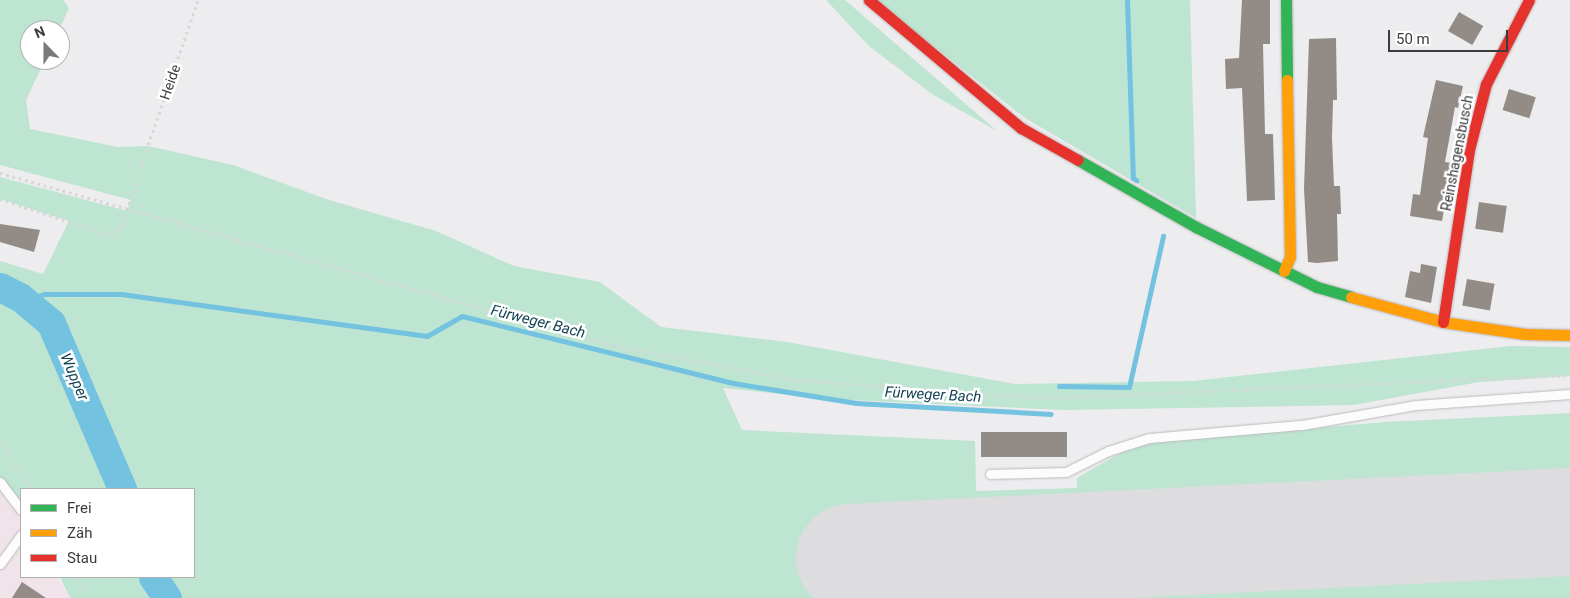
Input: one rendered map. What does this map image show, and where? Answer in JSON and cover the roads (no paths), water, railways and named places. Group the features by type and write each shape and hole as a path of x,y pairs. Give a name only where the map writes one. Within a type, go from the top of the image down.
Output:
{"street":[{"path":"869,0 1021,128 1196,227 1317,287 1443,322 1525,334 1570,335"},
{"path":"1284,271 1290,257 1286,0"},
{"name":"Reinshagensbusch","path":"1443,322 1470,150 1486,84 1528,0"}],"lane":[{"path":"990,474 1066,472 1108,451 1149,438 1302,425 1416,405 1570,394"},
{"path":"0,482 20,509"},
{"path":"0,564 20,536"}],"waterway":[{"name":"Fürweger Bach","path":"1127,0 1133,178 1136,180"},
{"name":"Fürweger Bach","path":"1059,386 1129,387 1163,236"},
{"name":"Wupper","path":"0,287 20,297 51,323 122,488"},
{"name":"Fürweger Bach","path":"24,301 44,294 121,294 427,336 462,316 733,383 856,403 1051,414"},
{"name":"Wupper","path":"154,578 167,598"}]}
